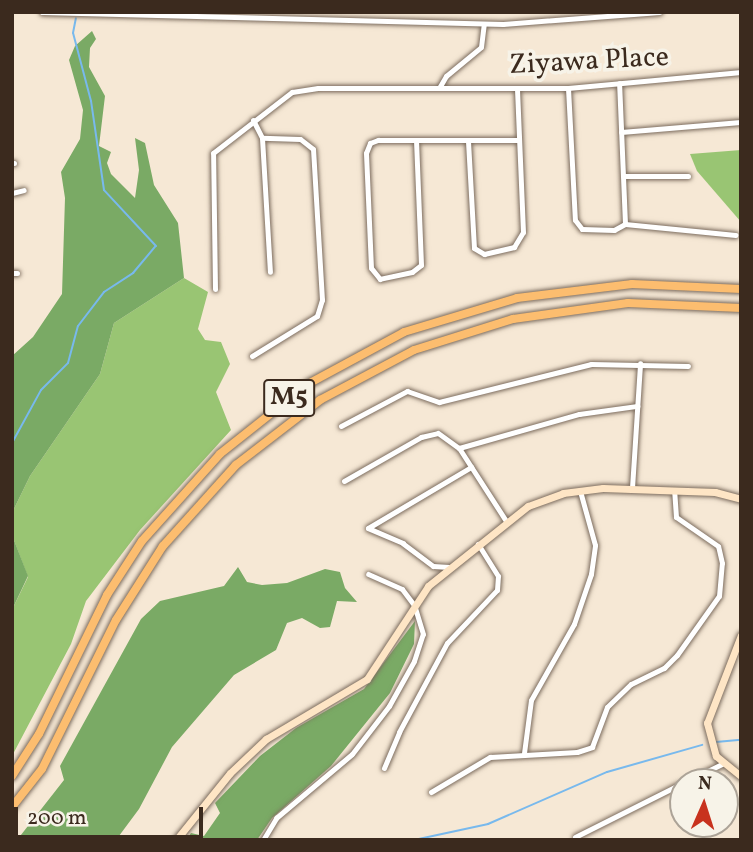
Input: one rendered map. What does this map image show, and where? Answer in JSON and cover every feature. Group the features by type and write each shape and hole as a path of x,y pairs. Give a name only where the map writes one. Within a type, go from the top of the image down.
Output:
{"main road":[{"name":"M5","path":"12,776 39,734 107,595 142,541 220,454 308,384 404,332 517,298 632,284 741,289"},
{"name":"M5","path":"12,807 42,769 116,620 163,546 236,465 320,400 414,350 513,319 628,303 741,309"}],"street":[{"path":"42,12 484,23 543,23 660,12"},
{"path":"439,88 446,76 481,47 484,23"},
{"name":"Ziyawa Place","path":"215,289 213,153 253,120 302,89 568,88 741,72"},
{"path":"619,83 625,224"},
{"path":"568,88 575,220 591,230 614,230 625,224 735,235"},
{"path":"468,141 474,248 484,254 514,247 523,232 517,89"},
{"path":"253,120 262,138 270,272"},
{"path":"621,132 741,122"},
{"path":"252,356 317,316 322,300 313,149 300,139 262,138"},
{"path":"416,140 421,265 384,280 370,268 366,153 374,141 416,140 468,141 517,139"},
{"path":"624,176 688,176"},
{"path":"12,193 24,190"},
{"path":"341,426 407,391 444,401 583,365 640,363 688,366"},
{"path":"632,488 640,363"},
{"path":"459,448 579,414 637,406"},
{"path":"344,481 431,433 447,436 459,448 506,521"},
{"path":"449,567 433,566 403,543 368,528 471,467"},
{"path":"176,840 230,773 266,739 368,679 414,604 449,567 506,521 546,498 580,491 632,488 674,490 741,499"},
{"path":"430,792 476,763 524,753 577,752 592,747 599,739 607,707 631,684 671,662 719,596 720,550 676,517 674,490"},
{"path":"524,753 531,700 574,624 575,613 591,574 596,545 580,491"},
{"path":"384,768 398,732 447,643 496,590 499,576 477,543"},
{"path":"263,840 276,818 352,754 389,706 420,645 422,625 414,604 402,589 368,574"},
{"path":"741,635 707,723 709,743 722,764 741,776"},
{"path":"714,768 722,764"},
{"path":"575,837 669,790"}],"green space":[{"path":"92,31 96,39 90,48 89,67 105,96 99,146 111,152 107,163 111,174 135,198 139,170 135,138 145,143 154,185 178,223 184,278 114,323 100,374 30,476 12,513 12,356 33,337 62,294 65,198 61,172 80,139 83,110 69,60 75,46"},
{"path":"741,150 741,222 697,171 690,154"},
{"path":"184,278 208,292 198,329 205,340 221,342 230,364 216,392 231,430 140,530 86,601 71,644 12,756 12,610 28,577 12,535 12,513 30,476 100,374 114,323"},
{"path":"12,535 28,576 12,610"},
{"path":"238,567 247,582 262,585 287,583 325,569 340,572 345,588 357,602 337,601 330,627 320,628 302,618 287,623 276,650 234,675 172,747 139,809 116,840 17,840 64,780 60,766 141,619 160,601 224,586"},
{"path":"415,621 414,644 390,693 331,766 272,818 257,840 186,840 191,833 204,836 220,813 215,803 260,756 296,728 364,689"}],"waterway":[{"path":"12,443 41,390 68,363 78,326 104,292 133,273 156,246 104,190 91,101 73,33 76,18"},
{"path":"716,742 741,740"},
{"path":"414,840 488,824 607,772 702,745"}]}
